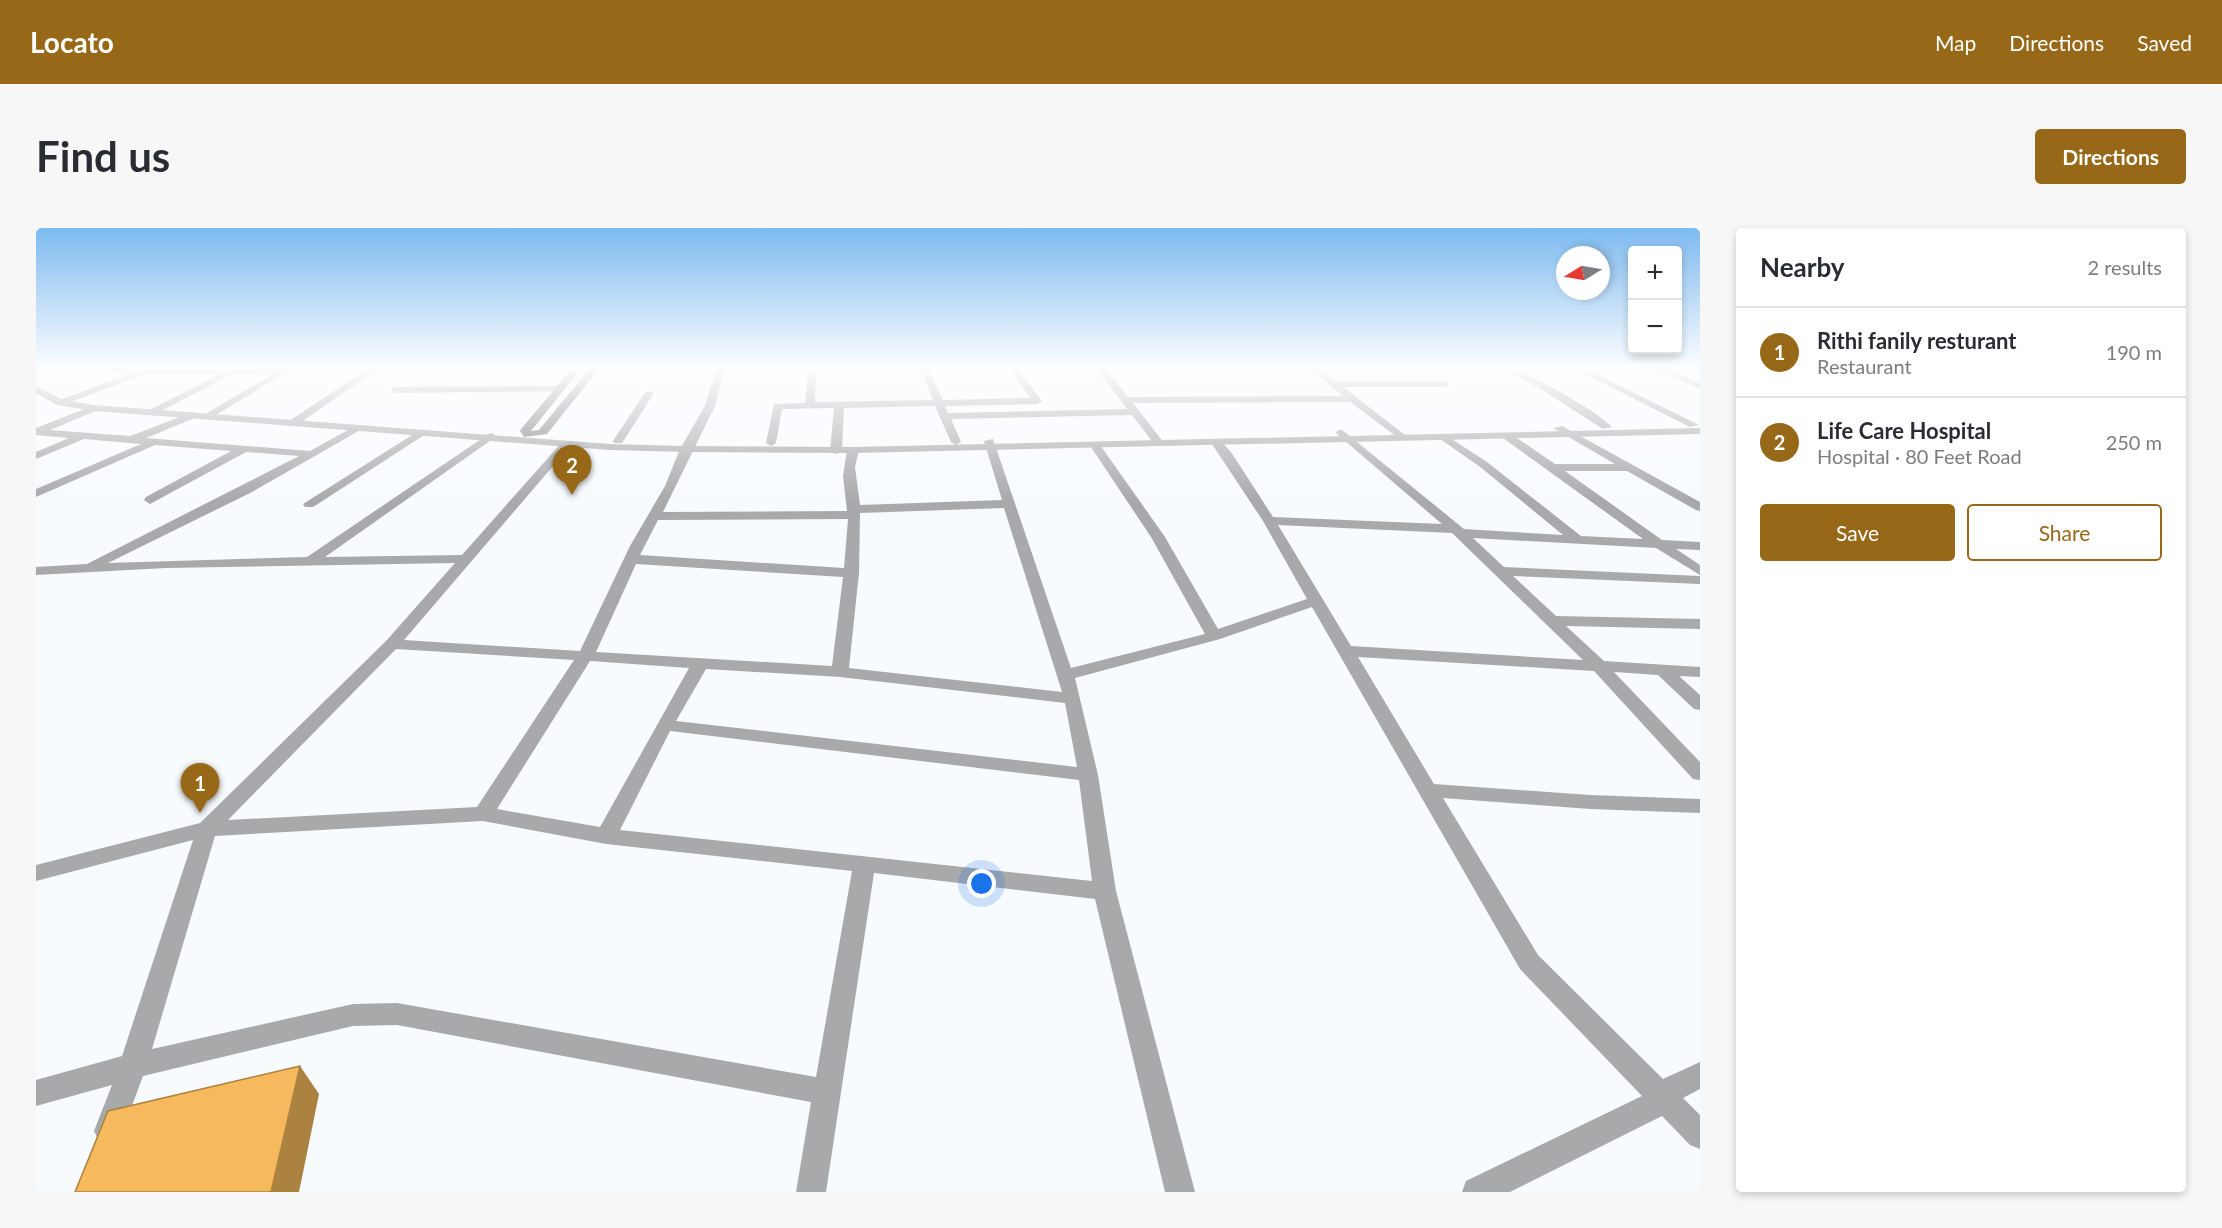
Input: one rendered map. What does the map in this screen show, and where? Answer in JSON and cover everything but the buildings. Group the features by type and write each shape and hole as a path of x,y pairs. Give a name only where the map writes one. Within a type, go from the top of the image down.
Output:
{"main road":[{"path":"542,411 525,431 526,437 543,432 560,411"}],"street":[{"path":"36,432 87,411"},
{"path":"138,411 359,428 526,437 610,447 836,447 956,442 1094,444 1156,439 1215,441 1345,435 1500,571 1599,666 1700,774"},
{"path":"209,416 217,411"},
{"path":"293,423 311,411"},
{"path":"618,441 637,411"},
{"path":"483,814 586,655 631,559 671,486 688,446 707,411"},
{"path":"771,443 776,411"},
{"path":"836,447 839,411"},
{"path":"943,411 956,442"},
{"path":"1368,411 1396,434 1444,437 1698,429"},
{"path":"1582,411 1607,427"},
{"path":"1662,411 1698,429"},
{"path":"945,416 1134,412 1156,439"},
{"path":"128,441 192,415"},
{"path":"86,568 248,489 359,428"},
{"path":"1558,428 1700,507"},
{"path":"102,1150 133,1066 207,829 392,644 464,559 575,443 618,441 688,446 771,443 853,450 1558,428 1698,429"},
{"path":"36,432 311,454"},
{"path":"309,504 424,432"},
{"path":"312,560 490,436"},
{"path":"1507,436 1700,571"},
{"path":"36,456 80,437"},
{"path":"1444,437 1483,464 1578,540"},
{"path":"1215,441 1225,452 1269,521 1529,962 1700,1135"},
{"path":"36,493 154,442"},
{"path":"991,444 1073,699 1088,775 1106,891 1180,1192"},
{"path":"1094,444 1158,537 1214,636"},
{"path":"150,500 245,448"},
{"path":"840,672 852,573 854,512 847,463 853,450"},
{"path":"1552,467 1633,468"},
{"path":"654,516 854,512 1009,504"},
{"path":"1269,521 1700,546"},
{"path":"36,571 312,560 464,559"},
{"path":"631,559 852,573"},
{"path":"1500,571 1700,580"},
{"path":"1065,675 1214,636 1315,602"},
{"path":"1551,621 1700,624"},
{"path":"392,644 840,672 1073,699"},
{"path":"1344,651 1700,672"},
{"path":"606,836 664,725 701,662"},
{"path":"1663,670 1700,705"},
{"path":"664,725 1088,775"},
{"path":"1426,790 1590,802 1700,806"},
{"path":"36,873 207,829 483,814 606,836 1106,891"},
{"path":"811,1192 864,864"},
{"path":"36,1093 133,1066 352,1015 397,1014 827,1092"},
{"path":"1476,1192 1651,1107 1659,1095 1700,1075"}],"place":[{"name":"Life Care Hospital","path":"572,495"},
{"name":"Rithi fanily resturant","path":"200,813"}]}
